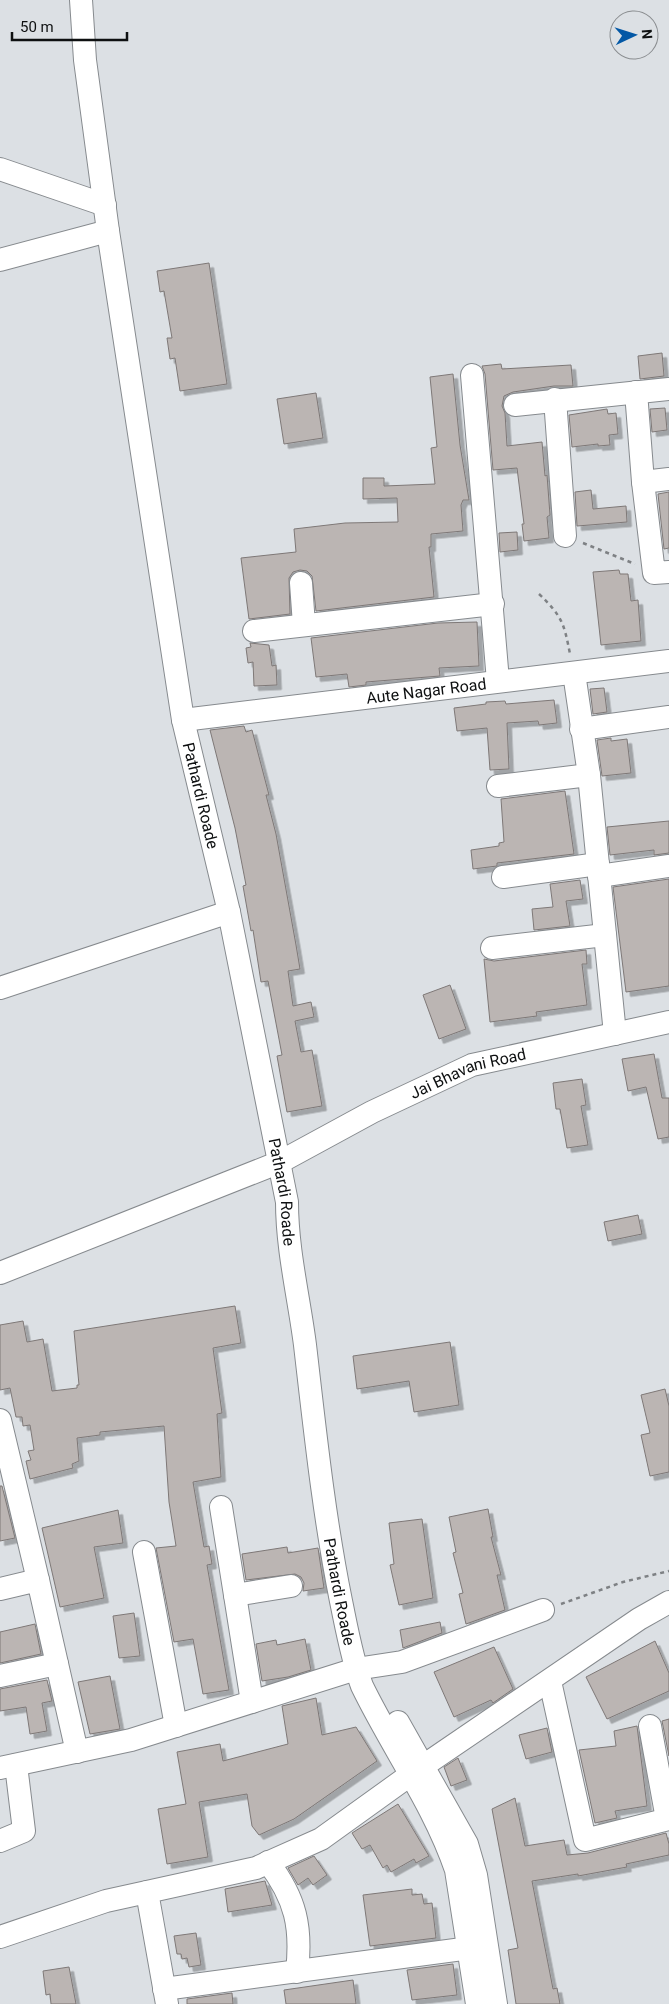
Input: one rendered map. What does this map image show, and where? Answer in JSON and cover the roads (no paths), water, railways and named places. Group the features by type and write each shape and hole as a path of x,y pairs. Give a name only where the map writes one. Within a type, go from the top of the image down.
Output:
{"street":[{"name":"Pathardi Roade","path":"81,0 85,60 108,231 183,720 229,912 280,1162 287,1202 287,1230 302,1322 326,1515 363,1668 379,1688 417,1770"},
{"path":"0,169 105,205"},
{"path":"0,260 108,231"},
{"path":"472,375 493,604 498,681"},
{"path":"515,405 555,399 669,389"},
{"path":"636,392 643,482 662,572"},
{"path":"555,399 565,536"},
{"path":"643,482 669,479"},
{"path":"301,584 304,625"},
{"path":"254,631 493,604"},
{"name":"Aute Nagar Road","path":"183,720 669,660"},
{"path":"574,673 589,775 615,1034"},
{"path":"581,729 669,717"},
{"path":"498,786 589,775"},
{"path":"503,877 669,866"},
{"path":"0,988 229,912"},
{"path":"492,948 605,935"},
{"name":"Jai Bhavani Road","path":"0,1273 280,1162 372,1112 472,1065 669,1022"},
{"path":"0,1420 77,1752"},
{"path":"221,1507 252,1702"},
{"path":"144,1552 176,1726"},
{"path":"0,1589 38,1580"},
{"path":"235,1595 290,1586"},
{"path":"0,1936 106,1900 256,1868 322,1839 417,1770 639,1619 669,1602"},
{"path":"0,1840 24,1831 8,1766 131,1740 363,1668 402,1662 543,1610"},
{"path":"0,1676 57,1664"},
{"path":"550,1681 585,1840 668,1819 650,1726"},
{"path":"417,1770 456,1870 470,1948 477,2004"},
{"path":"417,1770 467,1844 476,1875 496,2004"},
{"path":"268,1862 284,1883 296,1912 300,1943 297,1972"},
{"path":"147,1892 166,1996 297,1972 470,1948"}]}
